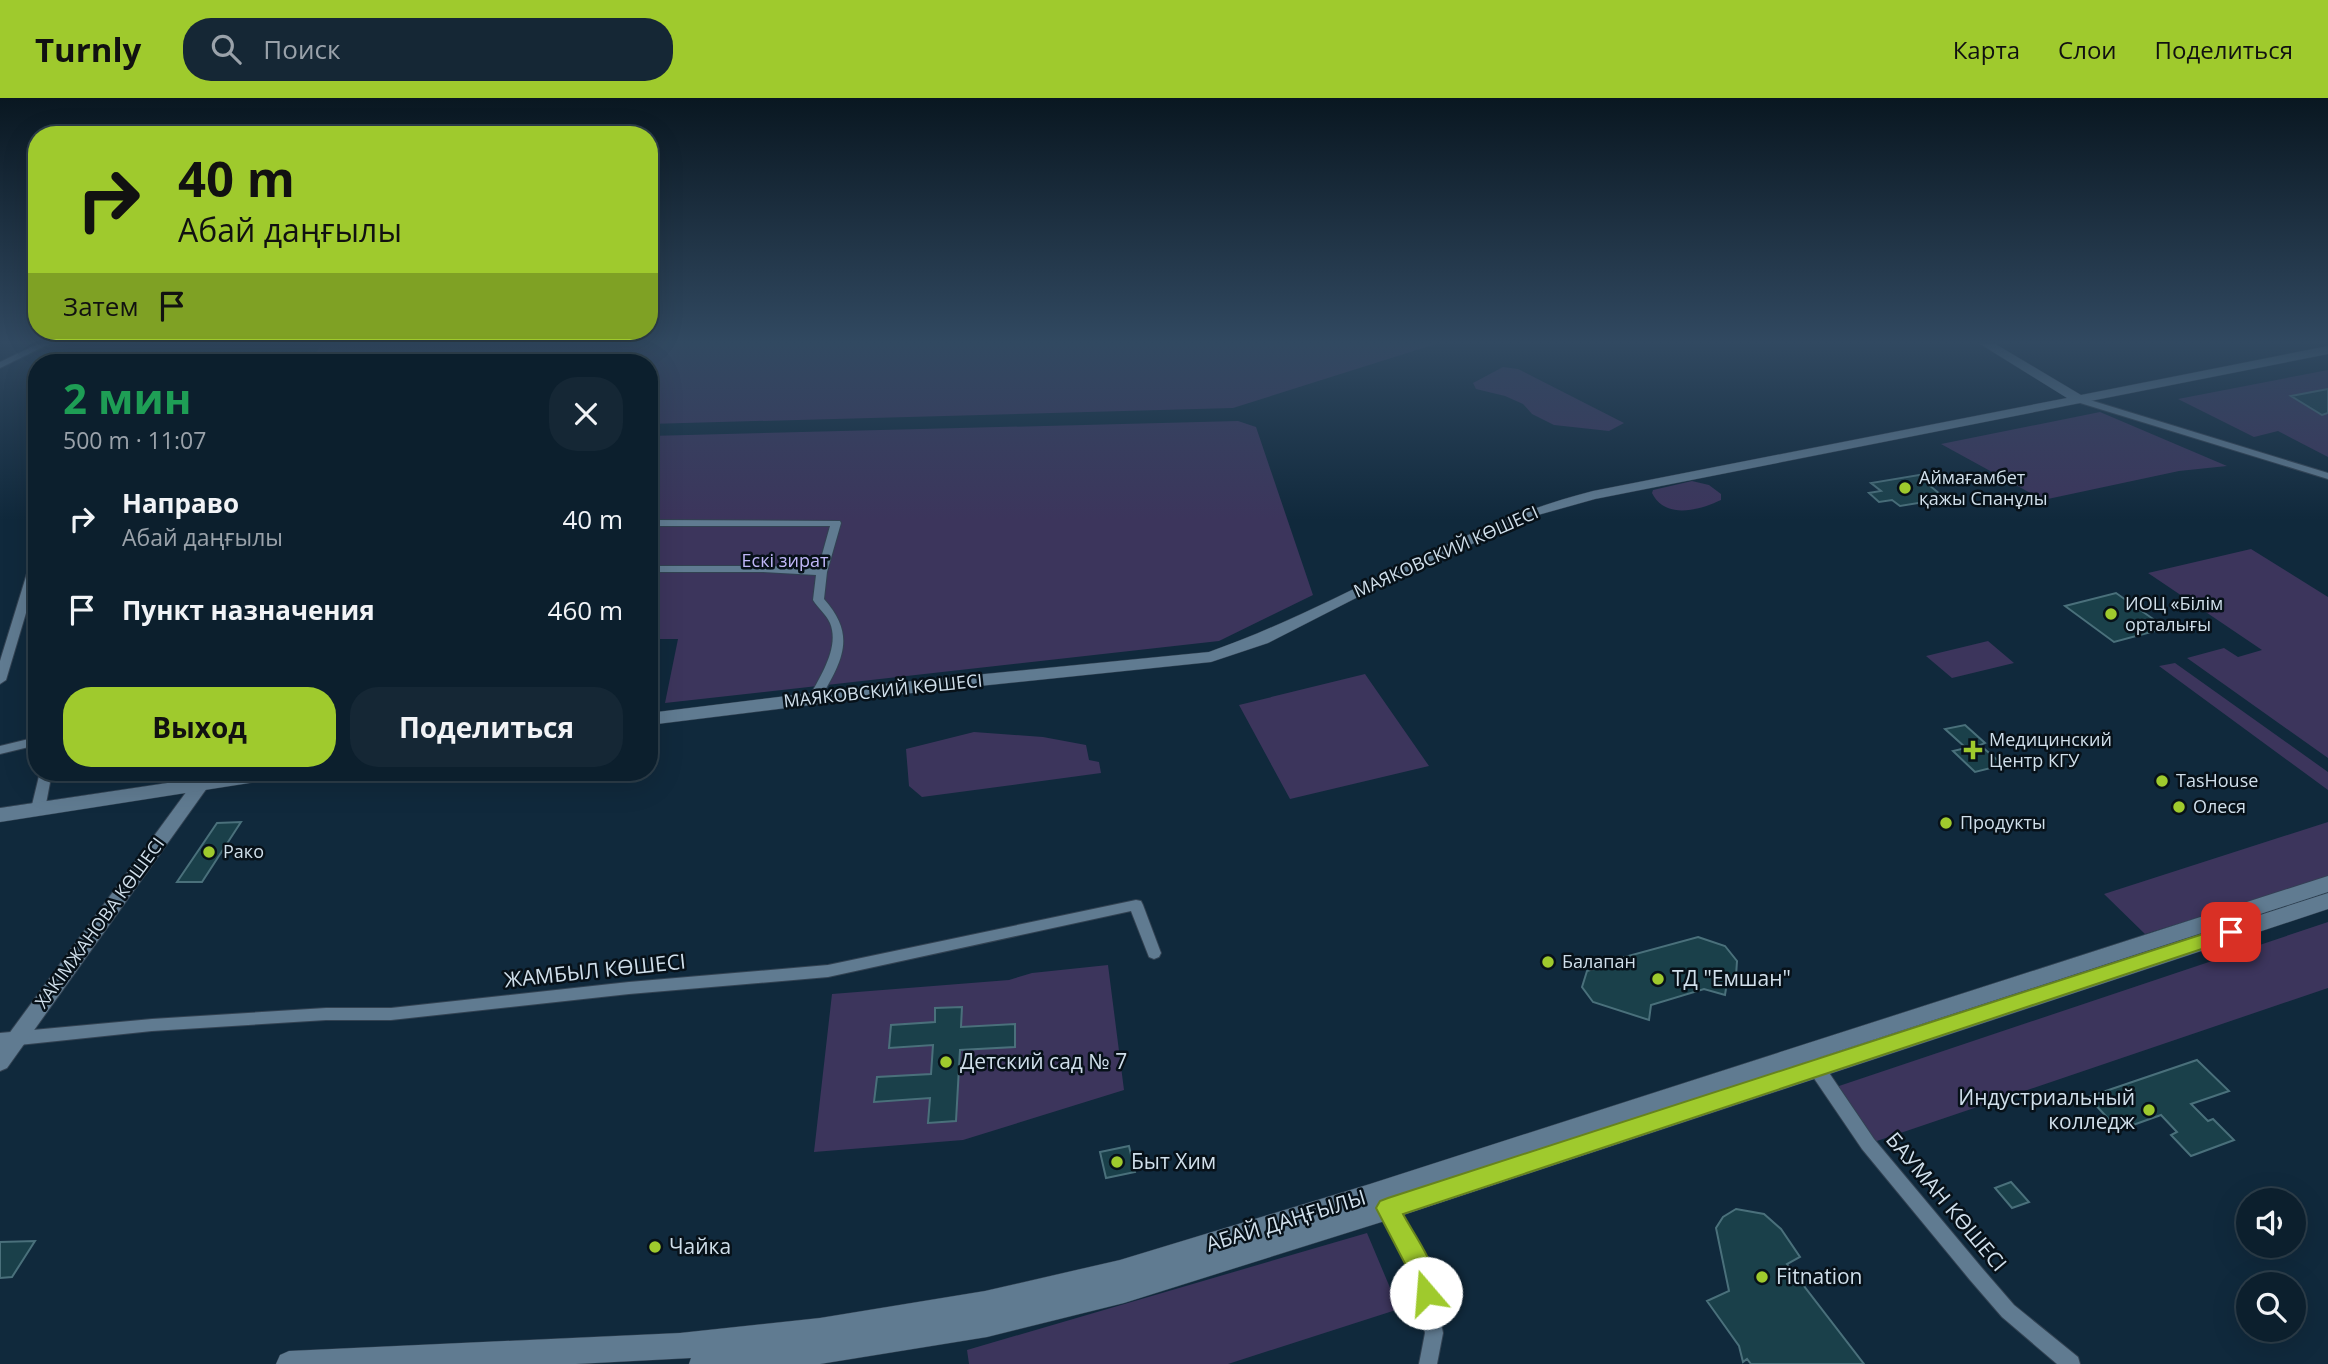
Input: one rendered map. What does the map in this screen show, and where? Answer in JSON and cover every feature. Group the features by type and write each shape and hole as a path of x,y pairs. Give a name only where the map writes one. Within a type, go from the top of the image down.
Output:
{"main road":[{"name":"МАЯКОВСКИЙ КӨШЕСІ","path":"658,718 815,698 1211,656 1262,639 1394,573 1533,512 1630,485 2074,401"},
{"path":"0,815 216,781"},
{"name":"АБАЙ ДАҢҒЫЛЫ","path":"702,1364 819,1351 987,1324 1124,1290 2328,884"},
{"name":"АБАЙ ДАҢҒЫЛЫ","path":"1812,1059 2328,901"},
{"name":"АБАЙ ДАҢҒЫЛЫ","path":"289,1364 680,1346 820,1331 985,1304 1120,1272 1379,1202"}],"street":[{"path":"2084,401 2328,476"},
{"path":"658,523 836,523 822,572 818,600 834,614 841,645 815,698"},
{"path":"658,569 765,565 822,572"},
{"path":"0,680 28,587"},
{"path":"0,750 28,743"},
{"path":"38,809 44,781"},
{"name":"ХАКІМЖАНОВА КӨШЕСІ","path":"0,1062 8,1040 201,783"},
{"name":"ЖАМБЫЛ КӨШЕСІ","path":"8,1040 164,1024 326,1014 391,1014 629,988 828,971 1136,905 1154,953"},
{"name":"БАУМАН КӨШЕСІ","path":"1812,1059 1881,1160 1984,1283 2008,1311 2071,1364"},
{"path":"1379,1202 1422,1273 1434,1334 1427,1364"}],"green space":[{"path":"658,401 1255,401 1233,408 658,424"},
{"path":"1516,401 1581,401 1624,423 1609,431 1554,425 1532,414"},
{"path":"2182,401 2328,401 2328,457 2278,431 2254,437"},
{"path":"2100,412 2227,466 2179,471 2043,500 1941,444"},
{"name":"Ескі зират","path":"1238,421 1256,427 1313,595 1219,641 665,703 678,639 658,639 658,436"},
{"path":"1692,481 1709,485 1721,494 1721,500 1703,507 1674,510 1665,507 1652,493 1653,490"},
{"path":"2251,549 2328,597 2328,758 2187,658 2224,648 2238,657 2262,650 2148,573"},
{"path":"1988,641 2014,663 1952,678 1926,656"},
{"path":"2175,663 2328,772 2328,790 2159,666"},
{"path":"1365,674 1429,766 1290,799 1239,705"},
{"path":"974,732 1043,737 1086,745 1089,760 1099,762 1101,773 922,797 909,786 906,749"},
{"path":"2328,822 2328,878 2145,934 2104,894"},
{"path":"2328,922 2328,988 1868,1144 1836,1087"},
{"path":"1108,965 1124,1090 963,1140 814,1152 832,994 1009,980 1032,973"},
{"path":"1367,1233 1399,1309 1228,1364 969,1364 967,1350"}],"building":[{"path":"2299,401 2328,401 2328,413 2322,415"},
{"name":"Аймағамбет қажы Спанұлы","path":"1925,474 1938,484 1929,485 1943,499 1900,506 1892,500 1879,502 1869,493 1881,491 1871,483"},
{"name":"ИОЦ «Білім орталығы","path":"2116,593 2166,628 2114,642 2065,606"},
{"name":"Медицинский Центр КГУ","path":"1965,725 1985,743 1980,745 2003,765 1975,772 1953,751 1966,748 1945,729"},
{"name":"Рако","path":"241,822 202,882 177,882 217,823"},
{"name":"ТД \"Емшан\"","path":"1698,937 1725,946 1737,961 1736,976 1727,982 1725,995 1704,989 1651,1005 1649,1020 1593,1002 1582,987 1587,971 1594,969 1595,965"},
{"name":"Детский сад № 7","path":"962,1007 961,1027 1015,1024 1015,1047 960,1050 956,1121 928,1123 930,1098 874,1102 877,1077 931,1074 933,1045 889,1048 891,1025 935,1022 935,1008"},
{"name":"Индустриальный колледж","path":"2197,1060 2229,1091 2191,1104 2208,1121 2213,1119 2234,1140 2191,1156 2171,1135 2177,1132 2161,1115 2119,1130 2088,1097"},
{"name":"Быт Хим","path":"1129,1146 1135,1172 1106,1178 1100,1152"},
{"path":"2011,1182 2029,1202 2012,1208 1995,1188"},
{"name":"Fitnation","path":"1736,1209 1764,1214 1781,1229 1800,1257 1787,1264 1864,1364 1751,1364 1747,1359 1743,1362 1739,1346 1707,1301 1729,1291 1716,1228 1723,1217"},
{"path":"35,1241 12,1277 0,1278 0,1242"}],"place":[{"name":"Аймағамбет қажы Спанұлы","path":"1905,488"},
{"name":"ИОЦ «Білім орталығы","path":"2111,614"},
{"name":"Медицинский Центр КГУ","path":"1973,750"},
{"name":"TasHouse","path":"2162,781"},
{"name":"Олеся","path":"2179,807"},
{"name":"Продукты","path":"1946,823"},
{"name":"Рако","path":"209,852"},
{"name":"Балапан","path":"1548,962"},
{"name":"ТД \"Емшан\"","path":"1658,979"},
{"name":"Детский сад № 7","path":"946,1062"},
{"name":"Индустриальный колледж","path":"2149,1110"},
{"name":"Быт Хим","path":"1117,1162"},
{"name":"Чайка","path":"655,1247"},
{"name":"Fitnation","path":"1762,1277"}],"route":[{"path":"1426,1293 1422,1273 1388,1208 2231,932"}]}
